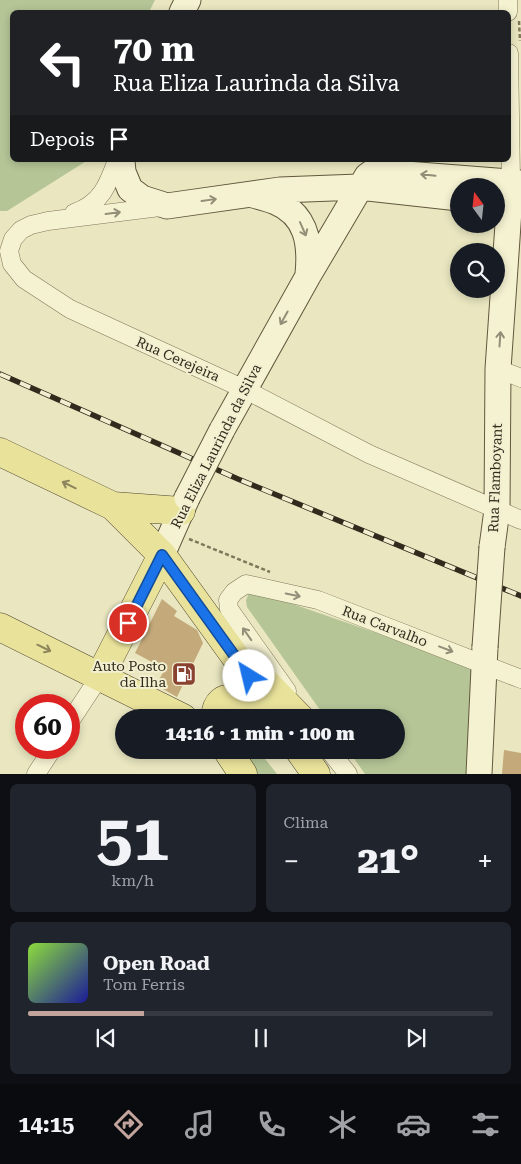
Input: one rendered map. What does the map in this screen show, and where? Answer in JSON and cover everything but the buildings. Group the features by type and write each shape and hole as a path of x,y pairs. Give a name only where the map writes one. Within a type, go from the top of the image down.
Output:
{"main road":[{"path":"122,162 123,172 130,189 142,198 167,206 280,190 359,187 450,197"},
{"path":"359,187 371,173 380,172 490,181 512,196"},
{"name":"Rua Eliza Laurinda da Silva","path":"100,676 162,555 184,504 222,430 359,187"},
{"name":"Rua Eliza Laurinda da Silva","path":"251,195 277,202 298,215 308,238 310,256 308,276"},
{"name":"Rua Flamboyant","path":"479,774 485,655 496,510 498,369 512,196"},
{"path":"0,452 113,506 162,555 232,652 274,690 280,709"},
{"path":"113,506 184,504"},
{"path":"0,627 165,709"},
{"path":"216,709 220,703 230,698 237,698 264,709"},
{"path":"233,759 243,774"},
{"path":"305,759 316,774"}],"street":[{"path":"508,0 514,16"},
{"path":"511,148 512,196"},
{"name":"Rua Cerejeira","path":"116,162 105,187 92,205 84,210 21,230 13,239 9,251 12,264 24,279 70,310 244,389 369,454 521,520"},
{"name":"Rua Cerejeira","path":"48,221 167,206"},
{"path":"498,369 521,378"},
{"name":"Rua Carvalho","path":"299,709 230,609 228,600 234,592 246,584 318,600 485,655 521,679"},
{"name":"Rua Eliza Laurinda da Silva","path":"80,706 100,676"},
{"path":"36,774 46,759"},
{"path":"336,759 348,774"}],"path":[{"path":"514,16 520,47"},
{"path":"189,539 272,572"}],"green space":[{"path":"0,0 155,0 150,10 10,10 10,162 85,162 7,211 0,211"},
{"path":"258,592 472,666 470,774 365,774 354,759 405,759 405,709 319,709 247,607 246,600 249,593"},
{"path":"247,759 265,759 277,774 258,774"}],"railway":[{"path":"0,374 238,479 521,596"}],"place":[{"name":"Auto Posto da Ilha","path":"184,674"}],"route":[{"path":"128,623 162,555 249,676"}]}
